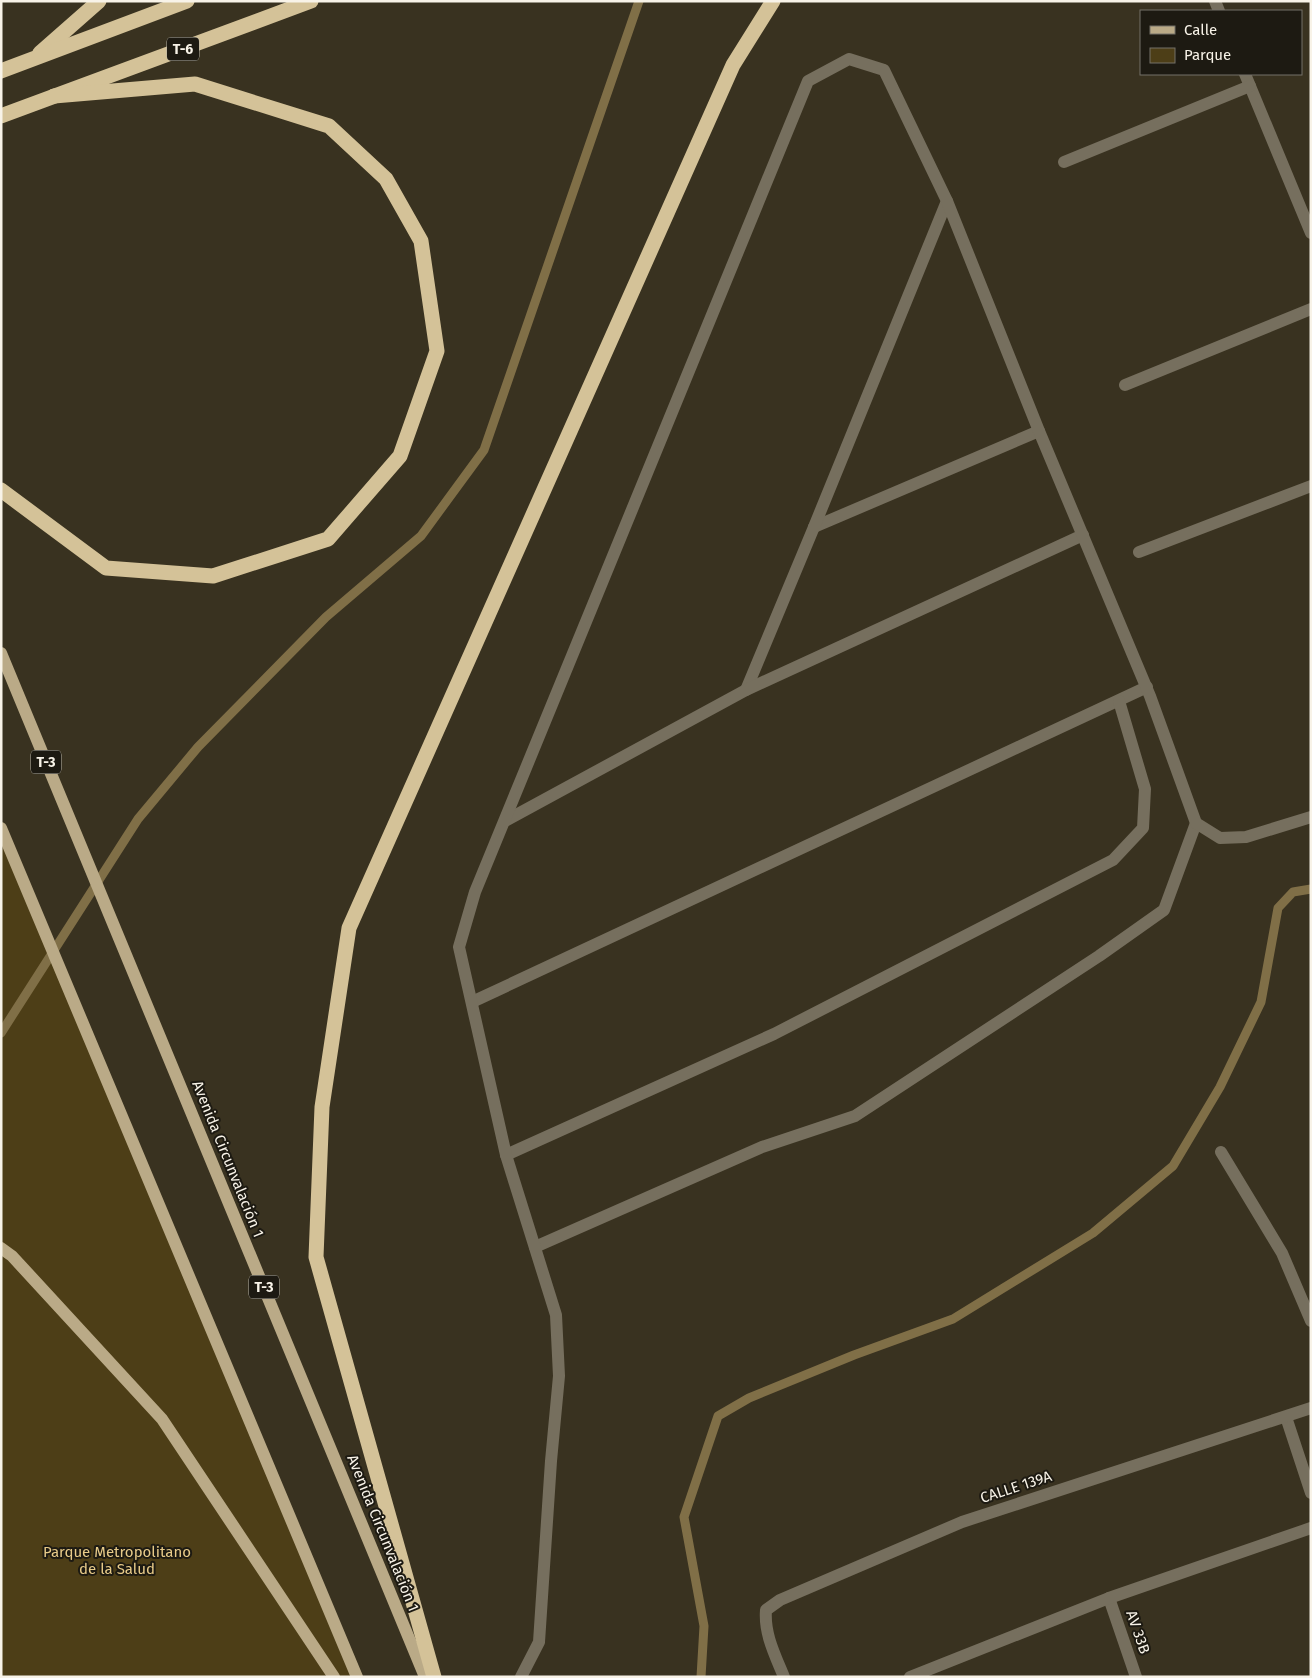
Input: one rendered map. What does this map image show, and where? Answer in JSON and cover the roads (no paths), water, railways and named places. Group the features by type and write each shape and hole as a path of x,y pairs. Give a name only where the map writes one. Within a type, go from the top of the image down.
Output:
{"highway":[{"path":"34,59 99,1"},
{"path":"1,71 187,1"},
{"name":"T-6","path":"1,116 311,1"},
{"path":"434,1677 316,1257 322,1107 349,928 733,65 773,1"},
{"path":"1,490 106,568 213,576 328,538 400,456 437,351 422,241 386,179 329,126 195,84 54,96"}],"main road":[{"name":"Avenida Circunvalación 1","path":"1,654 425,1677"},
{"path":"1,828 357,1677"},
{"path":"1,1248 12,1256 162,1419 334,1677"}],"street":[{"path":"521,1677 539,1642 551,1461 559,1376 556,1315 506,1154 458,947 474,892 505,821 808,81 849,59 884,70 947,201 1039,431 1084,534 1146,687 1196,823 1220,838 1229,838 1246,837 1311,818"},
{"path":"1245,75 1311,234"},
{"path":"1064,162 1250,86"},
{"path":"746,690 947,201"},
{"path":"1125,385 1311,309"},
{"path":"814,527 1039,431"},
{"path":"1139,552 1311,486"},
{"path":"505,821 746,690 1084,534"},
{"path":"472,1002 1146,687"},
{"path":"506,1154 774,1034 1113,860 1142,828 1145,789 1119,701"},
{"path":"535,1247 762,1147 855,1116 1099,956 1164,910 1196,823"},
{"path":"1221,1152 1282,1253 1311,1321"},
{"name":"CALLE 139A","path":"784,1677 768,1637 765,1623 766,1610 780,1600 962,1522 1311,1408"},
{"path":"1286,1417 1311,1493"},
{"path":"910,1677 1109,1598 1311,1528"},
{"name":"AV 33B","path":"1109,1598 1136,1677"}],"waterway":[{"path":"1,1033 138,819 198,747 326,617 421,536 484,450 639,1"},
{"path":"701,1677 704,1626 684,1517 718,1416 749,1398 854,1355 953,1319 1093,1233 1173,1166 1220,1087 1261,1002 1278,908 1293,892 1311,889"}],"park label":[{"name":"Parque Metropolitano de la Salud","path":"117,1560"}]}
